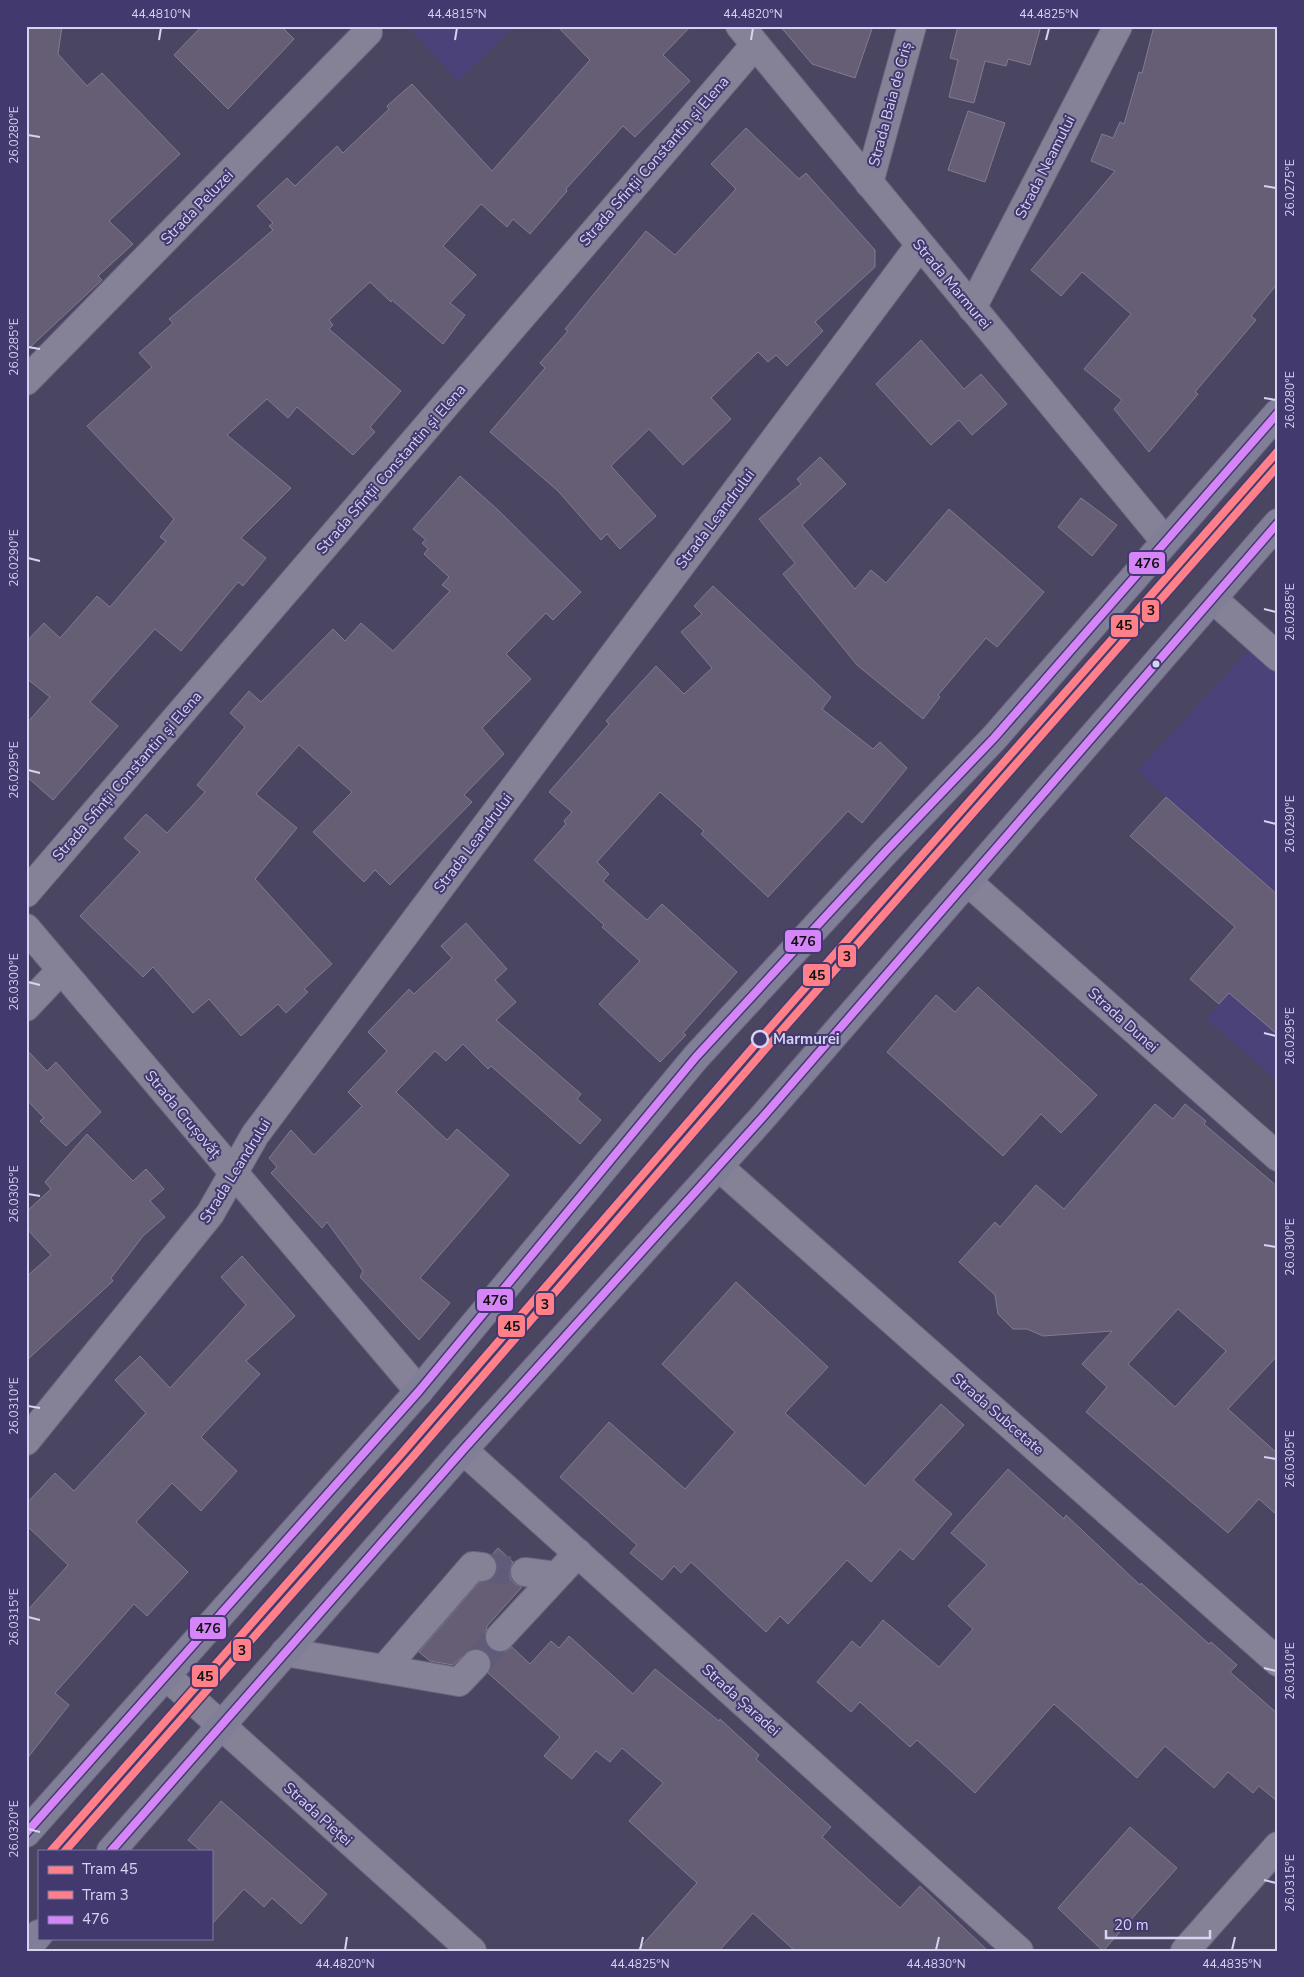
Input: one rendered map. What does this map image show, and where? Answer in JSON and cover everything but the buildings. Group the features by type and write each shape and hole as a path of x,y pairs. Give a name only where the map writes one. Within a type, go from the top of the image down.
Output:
{"main road":[{"path":"26,1833 419,1391 696,1057 886,850 994,738 1278,413"},
{"path":"112,1850 463,1450 719,1167 1278,524"},
{"path":"26,1949 38,1935"}],"street":[{"name":"Strada Baia de Criș","path":"869,183 912,26"},
{"name":"Strada Neamului","path":"972,308 1118,26"},
{"name":"Strada Peluzei","path":"26,381 368,32"},
{"name":"Strada Marmurei","path":"748,35 1165,541"},
{"name":"Strada Sfinții Constantin și Elena","path":"26,893 748,35"},
{"name":"Strada Leandrului","path":"26,1441 210,1214 232,1172 255,1135 920,245"},
{"path":"1213,599 1278,657"},
{"name":"Strada Dunei","path":"968,882 1278,1157"},
{"name":"Strada Crușovăț","path":"26,928 419,1391"},
{"path":"26,1007 61,970"},
{"name":"Strada Subcetate","path":"719,1167 1278,1662"},
{"name":"Strada Șaradei","path":"463,1450 1019,1951"},
{"path":"500,1637 578,1553"},
{"path":"384,1669 474,1566 482,1567"},
{"path":"525,1572 556,1576"},
{"path":"285,1652 384,1669 468,1673"},
{"name":"Strada Pieței","path":"166,1676 219,1726 472,1951"},
{"path":"1185,1951 1278,1846"}],"shaded area":[{"path":"407,26 514,26 458,81"},
{"path":"1248,650 1278,676 1278,895 1137,771"},
{"path":"1278,936 1278,1082 1206,1019"}],"tunnel":[{"path":"482,1567 525,1572"},
{"path":"476,1664 500,1637"}],"tram line":[{"name":"45","path":"52,1850 402,1453 760,1039 1278,451"},
{"name":"3","path":"66,1850 410,1460 768,1046 1278,466"}],"transit line":[{"name":"476","path":"26,1833 419,1391 696,1057 886,851 994,738 1278,413"},
{"name":"476","path":"112,1850 463,1450 762,1118 1278,523"}],"place":[{"name":"Marmurei","path":"760,1039"}]}
